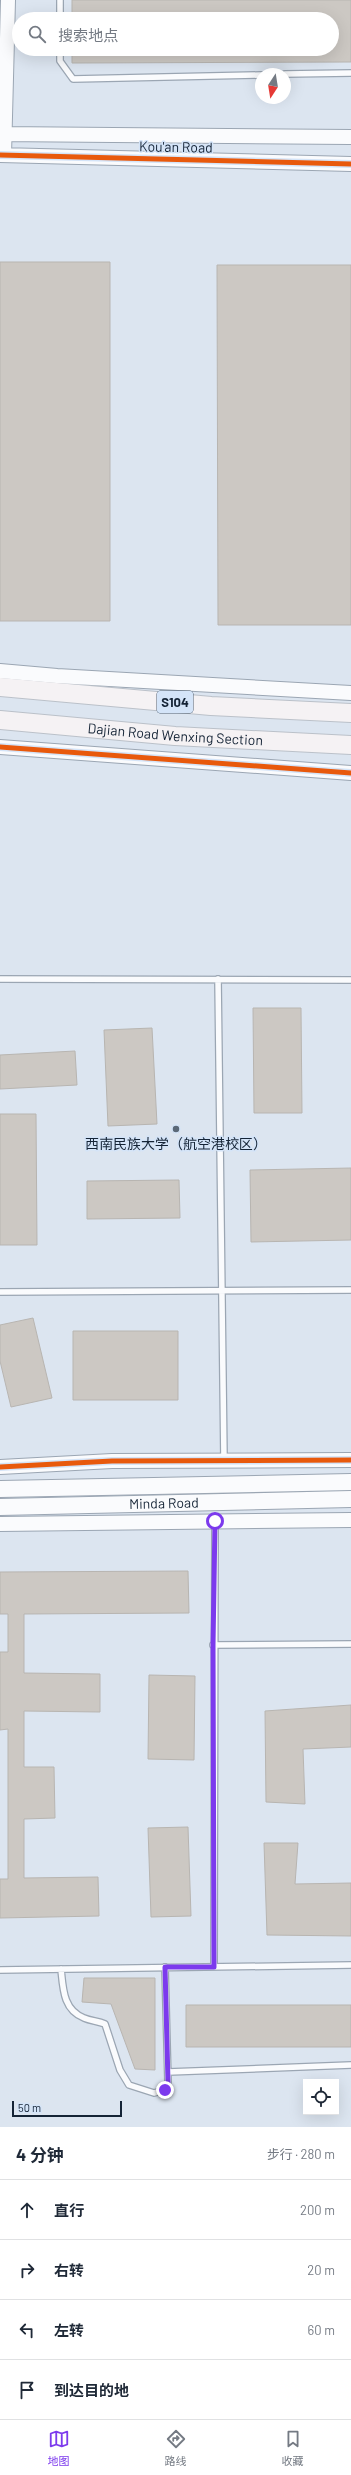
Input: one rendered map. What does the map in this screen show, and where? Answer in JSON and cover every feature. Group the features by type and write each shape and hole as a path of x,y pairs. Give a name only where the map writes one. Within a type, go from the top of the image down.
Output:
{"main road":[{"name":"S104","path":"0,687 211,706 351,713"},
{"name":"Dajian Road Wenxing Section","path":"0,720 175,736 351,745"},
{"name":"Minda Road","path":"0,1489 351,1482"},
{"name":"Minda Road","path":"0,1507 351,1499"}],"street":[{"path":"2,155 8,0"},
{"name":"Kou'an Road","path":"2,134 351,136"},
{"name":"Kou'an Road","path":"2,155 351,164"},
{"path":"0,671 65,677 351,693"},
{"path":"0,746 351,773"},
{"path":"0,1467 112,1461 351,1460"},
{"path":"0,1524 351,1520"}],"lane":[{"path":"60,0 60,12"},
{"path":"60,56 60,61 73,79 255,75"},
{"path":"291,74 351,73"},
{"path":"218,979 224,1460"},
{"path":"0,980 351,980"},
{"path":"0,1292 351,1290"},
{"path":"214,1967 213,1645 215,1521"},
{"path":"213,1645 351,1644"},
{"path":"0,1970 351,1965"},
{"path":"61,1969 63,1995 70,2007 82,2017 105,2024 120,2070 128,2084 154,2093 165,2090 168,2082 165,1967"},
{"path":"168,2072 351,2065"}],"building":[{"path":"72,0 351,0 351,62 72,63 72,56 339,56 339,12 72,12"},
{"path":"0,262 110,262 110,621 0,621"},
{"path":"217,265 351,265 351,625 218,625"},
{"path":"253,1008 301,1008 302,1113 254,1113"},
{"path":"152,1028 157,1124 108,1126 104,1030"},
{"path":"75,1051 77,1085 0,1089 0,1055"},
{"path":"0,1114 36,1114 37,1245 0,1245"},
{"path":"351,1168 351,1240 251,1242 250,1170"},
{"path":"179,1180 180,1218 87,1219 87,1181"},
{"path":"33,1318 52,1398 11,1407 0,1361 0,1325"},
{"path":"73,1331 178,1331 178,1400 73,1400"},
{"path":"188,1571 189,1613 24,1614 24,1673 100,1674 100,1712 24,1711 24,1767 54,1767 55,1818 24,1819 24,1878 98,1877 99,1916 0,1918 0,1879 8,1879 8,1729 0,1730 0,1652 8,1652 8,1614 0,1614 0,1572"},
{"path":"149,1675 195,1676 194,1760 148,1759"},
{"path":"351,1705 351,1747 303,1749 305,1804 266,1802 265,1711"},
{"path":"188,1827 191,1916 151,1917 148,1828"},
{"path":"264,1843 298,1843 295,1884 351,1883 351,1936 267,1935"},
{"path":"84,1978 155,1978 155,2070 135,2069 111,2004 82,2002"},
{"path":"186,2005 351,2005 351,2047 186,2047"}],"cycle path":[{"path":"0,155 351,164"},
{"path":"0,747 351,773"},
{"path":"0,1467 112,1461 351,1460"}],"place":[{"name":"西南民族大学（航空港校区）","path":"176,1129"}],"route":[{"path":"165,2090 168,2082 165,1967 214,1967 213,1645 215,1521"}]}
